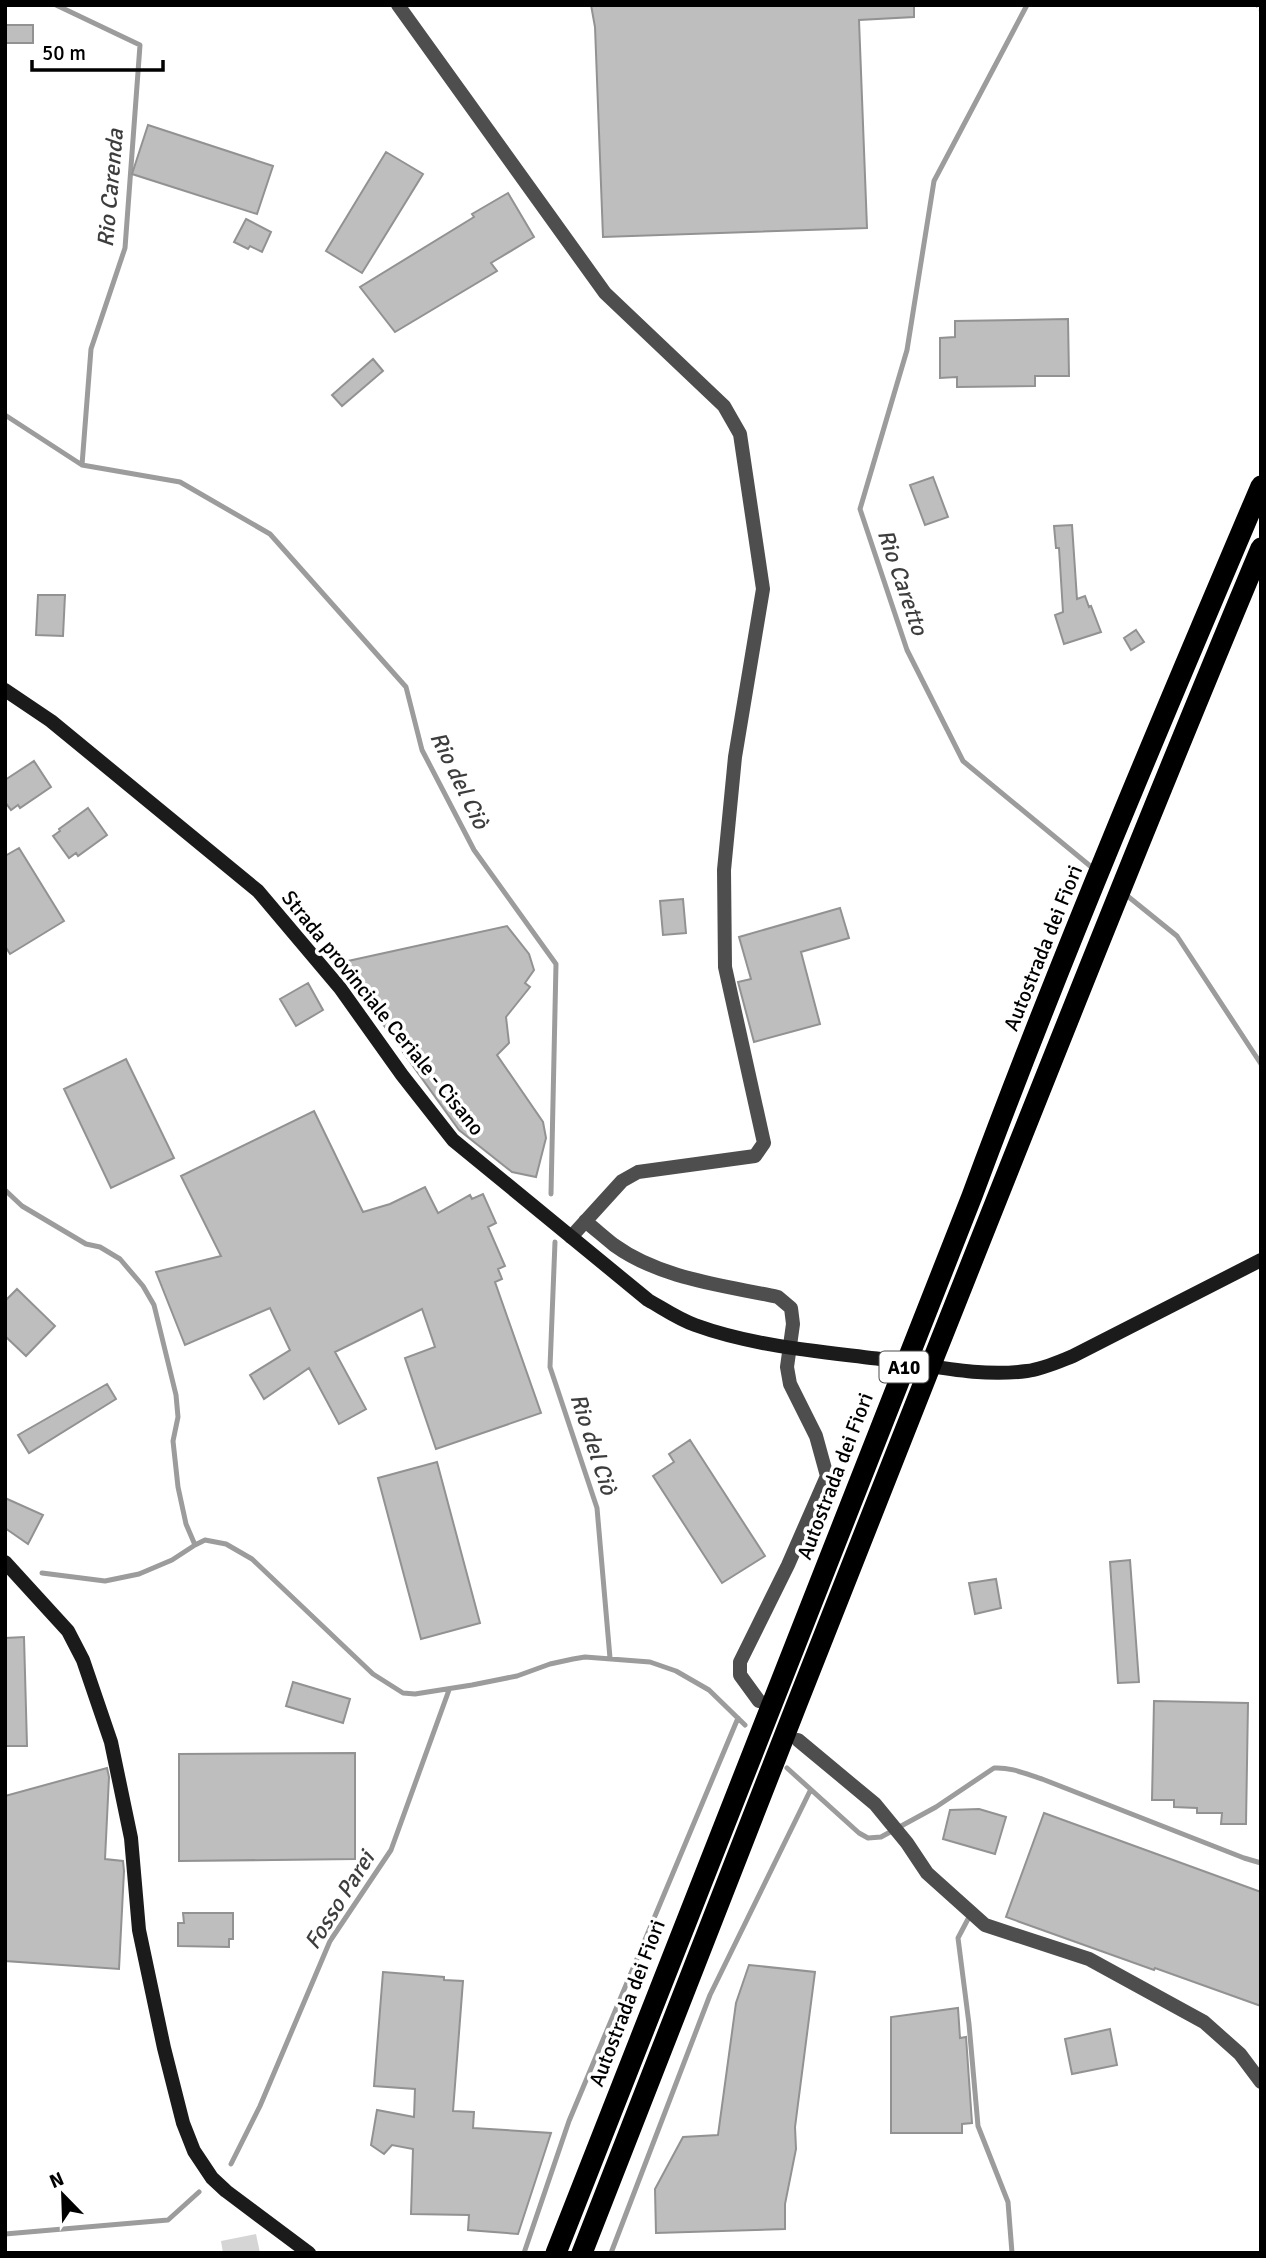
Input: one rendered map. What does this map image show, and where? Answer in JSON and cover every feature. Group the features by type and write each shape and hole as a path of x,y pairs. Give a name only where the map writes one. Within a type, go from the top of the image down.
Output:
{"highway":[{"name":"Autostrada dei Fiori","path":"556,2253 1014,1084 1261,486"},
{"name":"A10","path":"582,2253 994,1205 1167,772 1261,548"}],"main road":[{"name":"Strada provinciale Ceriale - Cisano","path":"5,690 51,721 258,891 340,988 402,1075 453,1140 648,1300 674,1316 753,1341 822,1352 976,1373 1028,1371 1050,1365 1261,1260"},
{"path":"5,1562 68,1631 83,1660 111,1742 131,1838 139,1930 164,2048 183,2123 194,2151 212,2178 226,2192 309,2253"}],"street":[{"path":"398,5 606,293 724,406 740,434 747,473 763,589 735,757 724,870 725,967 764,1143 755,1156 638,1172 622,1181 571,1237"},
{"path":"585,1221 616,1246 657,1267 676,1275 778,1297 791,1308 793,1324 787,1367 790,1384 816,1436 827,1476 788,1565 740,1662 740,1675 760,1701"},
{"path":"799,1740 875,1804 887,1816 927,1873 985,1925 1089,1959 1204,2022 1240,2054 1261,2082"}],"path":[{"path":"1256,5 1261,11"}],"shaded area":[{"path":"256,2234 260,2253 223,2253 221,2241"}],"building":[{"path":"591,5 914,5 914,17 859,20 867,228 603,237 595,27"},
{"path":"6,25 33,25 33,43 6,43"},
{"path":"148,125 273,166 257,214 132,174"},
{"path":"386,152 423,174 362,273 326,251"},
{"path":"508,193 534,237 491,263 497,271 395,332 360,287"},
{"path":"246,219 271,232 262,252 234,242"},
{"path":"1068,319 1069,376 1035,376 1035,386 957,387 957,377 940,378 940,338 955,337 955,321"},
{"path":"373,359 383,371 342,406 332,395"},
{"path":"933,477 948,517 925,525 910,485"},
{"path":"1072,525 1077,599 1085,596 1101,632 1064,644 1055,615 1063,612 1059,548 1056,548 1054,526"},
{"path":"38,595 65,595 63,636 36,635"},
{"path":"1136,630 1144,642 1131,650 1124,638"},
{"path":"34,761 51,787 20,808 18,805 11,810 5,802 5,780"},
{"path":"88,808 107,835 78,856 76,853 69,858 53,836"},
{"path":"19,848 64,921 10,954 5,946 5,856"},
{"path":"683,899 686,933 663,935 660,901"},
{"path":"840,908 849,938 801,952 820,1024 754,1042 738,982 751,979 739,937"},
{"path":"507,926 529,954 534,970 525,983 530,987 506,1017 509,1043 497,1055 543,1122 546,1138 536,1177 512,1172 459,1130 339,963"},
{"path":"308,983 323,1010 296,1026 280,999"},
{"path":"126,1059 174,1158 111,1188 64,1089"},
{"path":"314,1111 363,1212 390,1204 425,1187 438,1213 470,1195 472,1199 483,1194 496,1223 488,1227 505,1266 498,1269 502,1279 495,1282 541,1413 436,1449 405,1358 435,1347 422,1309 335,1352 366,1409 339,1424 309,1368 264,1399 250,1375 290,1350 270,1308 185,1345 156,1272 221,1256 181,1176"},
{"path":"17,1289 55,1326 26,1356 5,1336 5,1301"},
{"path":"107,1384 116,1399 29,1453 18,1435"},
{"path":"690,1440 765,1556 722,1583 653,1476 674,1462 669,1454"},
{"path":"437,1462 480,1623 421,1639 378,1478"},
{"path":"5,1498 43,1515 28,1544 5,1528"},
{"path":"1130,1560 1139,1682 1118,1683 1110,1562"},
{"path":"996,1579 1001,1608 975,1614 969,1583"},
{"path":"24,1637 27,1746 5,1746 5,1638"},
{"path":"293,1682 350,1699 343,1723 286,1706"},
{"path":"1154,1701 1248,1703 1246,1824 1221,1824 1222,1813 1197,1813 1197,1808 1174,1807 1174,1800 1152,1800"},
{"path":"355,1753 355,1859 179,1861 179,1754"},
{"path":"107,1768 109,1777 105,1859 123,1861 124,1871 119,1969 5,1961 5,1796"},
{"path":"979,1809 1006,1817 995,1854 943,1839 950,1810"},
{"path":"1044,1813 1261,1892 1261,2006 1006,1917"},
{"path":"183,1913 233,1913 233,1939 229,1939 229,1947 178,1946 178,1923 184,1923"},
{"path":"749,1965 815,1972 795,2127 796,2149 785,2204 785,2229 656,2233 655,2189 683,2137 718,2135 736,2003"},
{"path":"383,1972 463,1981 453,2111 474,2112 473,2128 551,2133 518,2234 468,2230 469,2215 411,2214 413,2149 392,2145 384,2154 371,2145 377,2110 414,2117 415,2089 374,2086"},
{"path":"958,2008 960,2038 966,2037 972,2123 962,2124 962,2133 891,2133 891,2017"},
{"path":"1110,2029 1117,2065 1072,2074 1065,2039"}],"waterway":[{"name":"Rio Carenda","path":"56,5 140,45 125,248 91,349 82,465"},
{"name":"Rio Caretto","path":"1027,5 934,181 907,350 860,509 907,650 963,761 1095,870"},
{"name":"Rio del Ciò","path":"5,415 82,465 180,482 270,534 406,687 422,750 474,850 556,964 551,1194"},
{"name":"Rio Caretto","path":"1125,894 1177,936 1261,1064"},
{"path":"5,1190 22,1206 86,1244 100,1247 120,1259 143,1286 154,1305 176,1395 178,1417 173,1441 178,1487 186,1524 195,1545"},
{"name":"Rio del Ciò","path":"555,1242 550,1367 597,1508 610,1658"},
{"path":"42,1573 105,1581 139,1574 172,1560 205,1540 226,1544 252,1559 373,1674 403,1693 415,1694 472,1685 585,1657 650,1662 676,1671 709,1690 745,1725"},
{"name":"Fosso Parei","path":"231,2164 260,2106 330,1941 391,1850 449,1690"},
{"path":"524,2253 569,2121 738,1718"},
{"path":"787,1768 859,1833 868,1838 881,1837 936,1807 994,1768 1000,1768 1042,1779 1261,1863"},
{"path":"611,2253 710,1995 810,1791"},
{"path":"968,1919 958,1938 978,2126 1008,2202 1012,2253"},
{"name":"Fosso Parei","path":"5,2234 168,2220 199,2192"}]}
